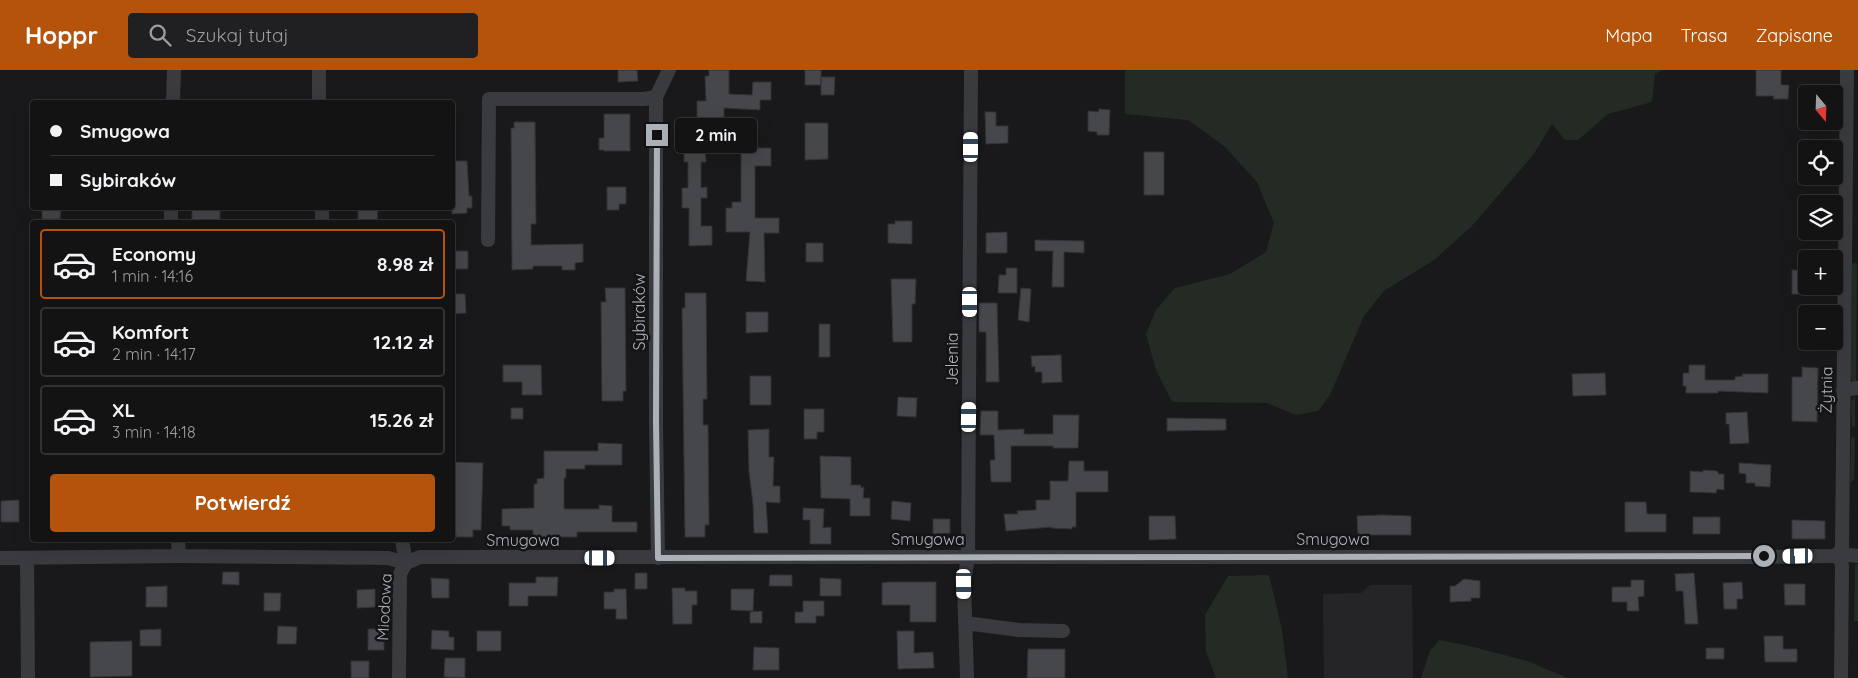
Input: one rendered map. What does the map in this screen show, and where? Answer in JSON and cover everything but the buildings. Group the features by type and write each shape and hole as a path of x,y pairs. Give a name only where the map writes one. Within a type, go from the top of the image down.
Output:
{"street":[{"path":"173,100 174,70"},
{"path":"319,70 319,100"},
{"name":"Sybiraków","path":"658,558 656,97 668,70"},
{"name":"Jelenia","path":"966,678 964,584 968,556 971,70"},
{"name":"Żytnia","path":"1841,678 1842,566 1839,554 1842,547 1847,70"},
{"path":"488,240 489,98 644,99 656,97"},
{"path":"1843,390 1858,388"},
{"path":"178,542 179,556"},
{"name":"Miodowa","path":"399,678 399,592 401,571 406,563 402,542"},
{"name":"Smugowa","path":"0,558 179,556 388,558 406,563 412,559 420,558 1833,556 1839,554 1858,556"},
{"path":"27,558 28,678"},
{"path":"965,623 1019,630 1063,631"}],"shaded area":[{"path":"1125,70 1662,70 1655,74 1652,102 1608,114 1578,140 1565,140 1552,124 1533,155 1471,227 1434,260 1384,291 1364,316 1330,395 1318,411 1296,415 1267,403 1172,402 1156,370 1146,334 1156,310 1175,288 1230,274 1266,252 1274,223 1257,182 1224,146 1188,120 1125,114"},
{"path":"1857,263 1856,384 1853,383 1851,376 1852,265"},
{"path":"1855,396 1855,426 1852,427 1851,402"},
{"path":"1855,438 1854,479 1851,482 1851,439"},
{"path":"1855,564 1858,564 1858,621 1854,621"},
{"path":"1269,575 1282,630 1288,678 1216,678 1206,651 1205,615 1228,576"},
{"path":"1370,585 1412,585 1413,678 1324,678 1323,594 1361,593"},
{"path":"1439,640 1527,661 1568,678 1421,678 1430,651"}],"route":[{"path":"657,135 656,422 658,558 1764,556"}]}
